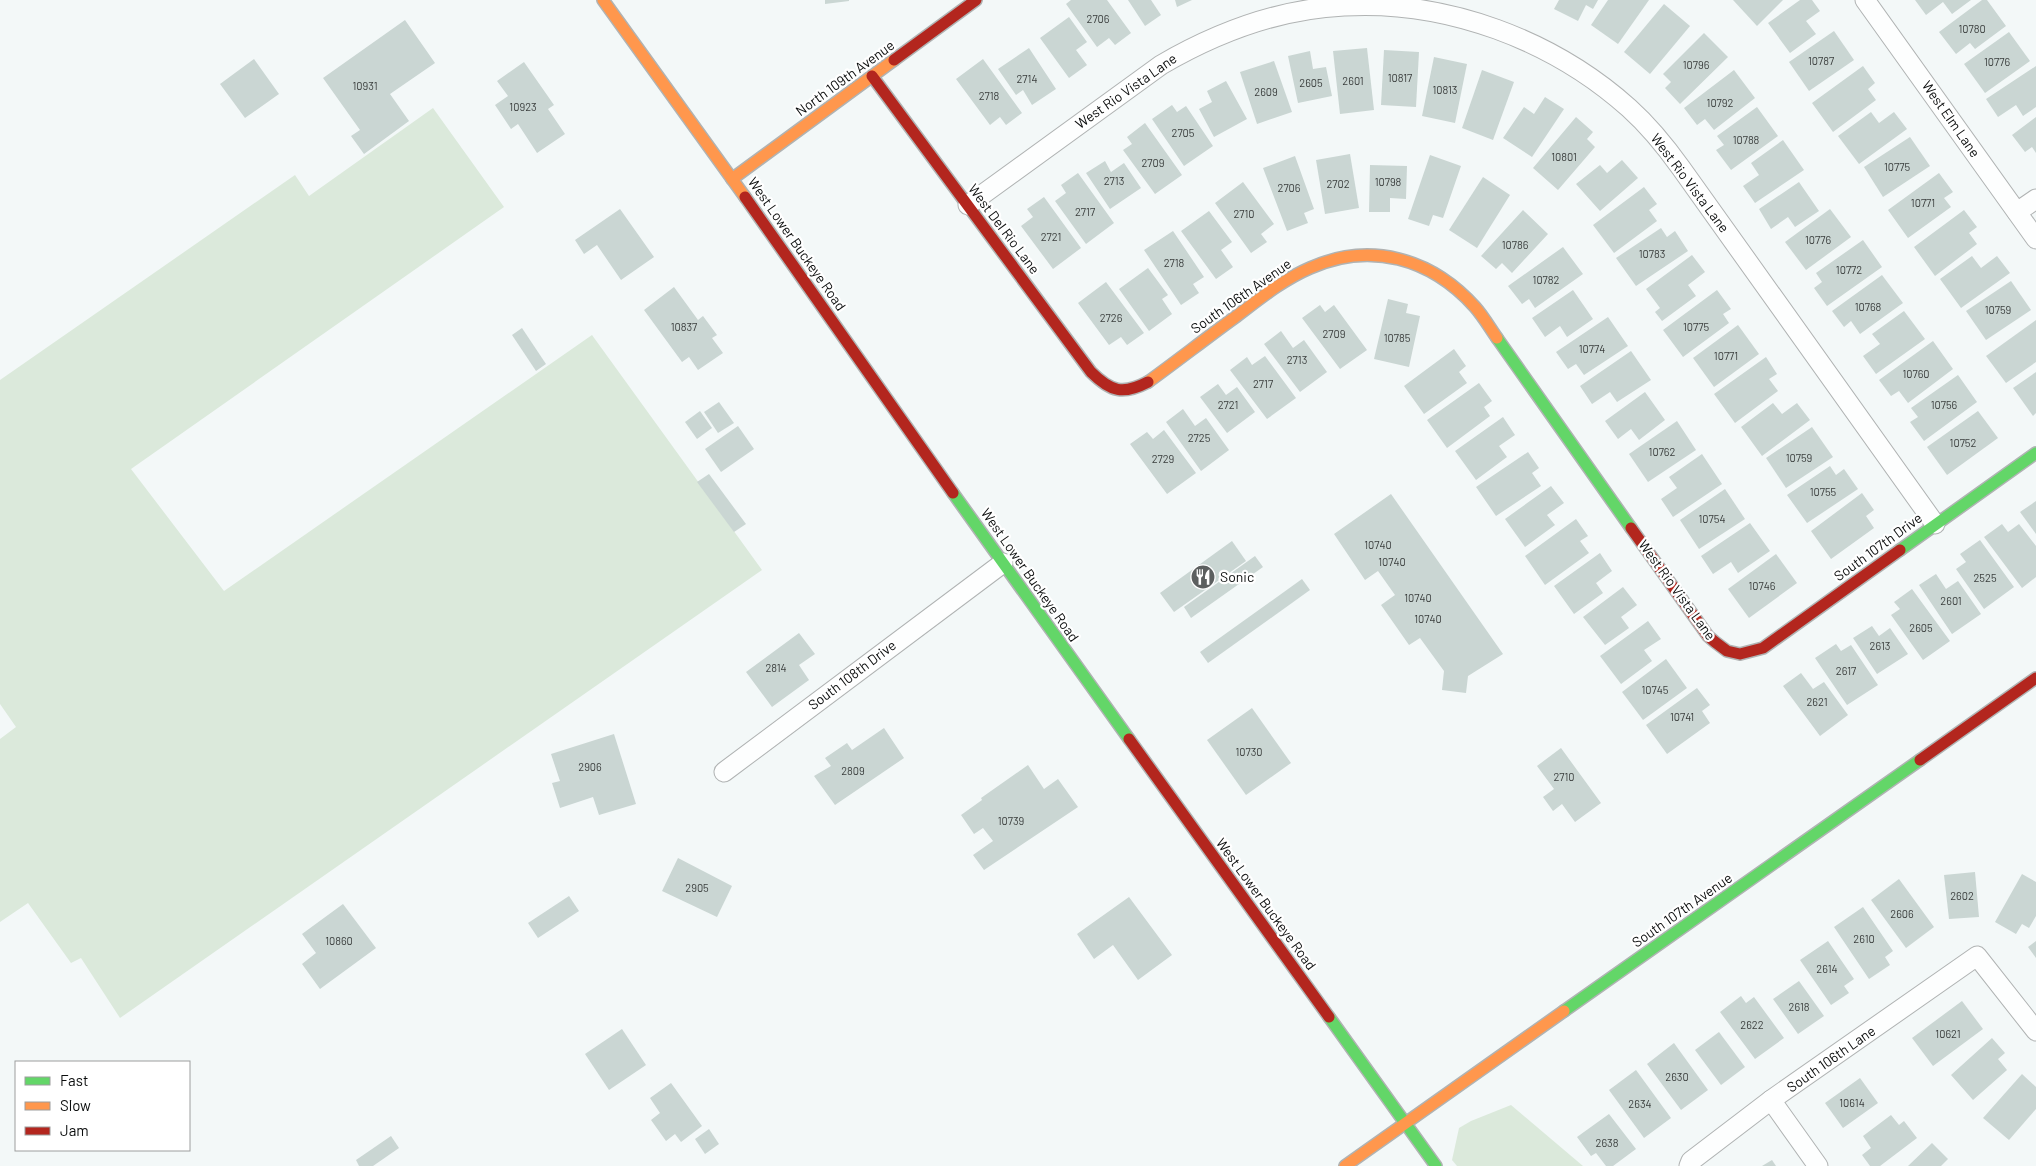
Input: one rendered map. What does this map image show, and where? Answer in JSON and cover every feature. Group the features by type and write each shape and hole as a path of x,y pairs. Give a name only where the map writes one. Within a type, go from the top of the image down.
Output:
{"main road":[{"name":"West Lower Buckeye Road","path":"603,0 1436,1166"},
{"name":"North 109th Avenue","path":"732,179 976,0"},
{"name":"West Del Rio Lane","path":"872,76 1091,372 1109,388 1119,392"},
{"name":"South 106th Avenue","path":"1119,392 1130,390 1148,382 1284,282 1301,271 1321,262 1362,254 1401,258 1421,265"},
{"name":"West Rio Vista Lane","path":"1421,265 1440,276 1475,307 1708,636 1734,654"},
{"name":"South 107th Drive","path":"1734,654 1744,655 1763,648 2036,453"},
{"name":"South 107th Avenue","path":"1345,1166 2036,678"}],"street":[{"name":"West Elm Lane","path":"1865,0 2036,239"},
{"name":"West Rio Vista Lane","path":"968,205 1138,80 1186,50 1238,28 1284,15 1364,2 1437,13 1472,21 1516,36 1570,64 1611,93 1649,128 1682,168 1935,524"},
{"path":"2017,212 2036,199"},
{"name":"South 108th Drive","path":"724,772 1003,562"},
{"name":"South 106th Lane","path":"1689,1166 1691,1161 1772,1100 1977,956 2036,1031"},
{"path":"1772,1100 1818,1166"}],"green space":[{"path":"433,108 504,207 131,469 224,591 592,335 762,570 120,1018 81,958 71,963 28,903 0,922 0,739 16,727 0,704 0,380 295,175 309,196"},
{"path":"1511,1105 1583,1166 1457,1166 1452,1160 1459,1128 1471,1121"}],"building":[{"path":"825,0 849,0 849,1 825,4"},
{"path":"1071,0 1107,0 1131,33 1115,45 1109,38 1097,47 1066,4"},
{"path":"1128,0 1151,0 1161,15 1145,26"},
{"path":"1175,0 1192,0 1177,7"},
{"path":"1559,0 1598,0 1593,9 1586,5 1578,21 1554,9"},
{"path":"1608,0 1649,0 1618,44 1591,25"},
{"path":"1733,0 1783,0 1757,26"},
{"path":"1800,0 1812,0 1820,11 1806,21 1816,34 1790,53 1768,23"},
{"path":"1915,0 1971,0 1952,14 1943,2 1926,15"},
{"path":"1982,0 1987,0 2006,26 1975,49 1970,43 1956,54 1939,32"},
{"path":"1664,4 1690,26 1650,74 1624,52"},
{"path":"1069,17 1087,42 1076,50 1087,65 1069,78 1040,38"},
{"path":"405,20 435,63 390,94 409,121 364,154 351,136 360,130 323,78"},
{"path":"1834,31 1854,60 1809,91 1789,62"},
{"path":"2009,32 2030,61 1985,93 1964,64"},
{"path":"1704,33 1728,57 1680,104 1665,88 1671,82 1663,74"},
{"path":"1029,48 1056,89 1032,105 1023,90 1016,95 998,69"},
{"path":"1367,48 1374,110 1340,114 1333,51"},
{"path":"1384,50 1419,52 1416,107 1381,105"},
{"path":"1310,51 1313,69 1326,67 1332,96 1298,103 1288,56"},
{"path":"1434,57 1467,64 1455,123 1422,116"},
{"path":"254,59 279,94 245,118 220,84"},
{"path":"983,59 1022,113 1006,125 1000,117 990,125 956,79"},
{"path":"1274,61 1292,112 1257,124 1240,72"},
{"path":"524,62 554,105 548,109 565,134 537,153 518,124 511,129 495,105 508,96 497,81"},
{"path":"1863,66 1875,83 1868,89 1876,100 1833,132 1812,103"},
{"path":"2036,66 2036,107 2023,116 2016,105 1998,117 1986,99"},
{"path":"1482,70 1514,82 1493,140 1462,128"},
{"path":"1734,70 1755,98 1714,130 1705,119 1697,125 1684,108"},
{"path":"1226,81 1247,119 1214,137 1199,109 1212,102 1207,91"},
{"path":"1545,97 1564,109 1532,157 1503,138 1524,107 1534,114"},
{"path":"1172,105 1177,112 1186,106 1213,146 1184,166 1152,119"},
{"path":"1757,107 1778,136 1731,170 1716,150 1724,145 1717,136"},
{"path":"1871,112 1879,123 1894,112 1907,129 1859,164 1838,136"},
{"path":"1576,117 1593,132 1587,139 1595,147 1558,190 1533,168"},
{"path":"2036,117 2036,153 2032,147 2025,152 2012,135"},
{"path":"1145,123 1182,175 1155,194 1123,150 1132,144 1127,137"},
{"path":"1910,137 1930,166 1883,197 1864,167"},
{"path":"1783,140 1804,170 1755,203 1743,186 1759,175 1751,163"},
{"path":"1350,154 1359,208 1325,214 1316,160"},
{"path":"1430,155 1461,166 1443,218 1433,215 1429,226 1408,219"},
{"path":"1295,156 1314,209 1304,213 1308,223 1287,231 1263,168"},
{"path":"1622,160 1638,178 1600,211 1576,184 1600,165 1607,173"},
{"path":"1105,161 1111,172 1124,163 1141,188 1110,209 1086,173"},
{"path":"1370,165 1407,166 1406,199 1390,198 1390,212 1369,212"},
{"path":"1078,173 1114,223 1086,244 1055,201 1066,193 1061,185"},
{"path":"1939,173 1953,192 1944,198 1951,207 1908,238 1888,210"},
{"path":"1483,177 1510,195 1477,248 1449,230"},
{"path":"1243,182 1274,224 1261,234 1267,242 1251,253 1215,203"},
{"path":"1799,182 1819,211 1795,227 1788,217 1771,229 1759,209"},
{"path":"1644,187 1657,204 1649,210 1657,221 1614,253 1593,225"},
{"path":"1044,197 1081,248 1053,269 1021,226 1033,217 1027,209"},
{"path":"620,209 654,257 621,280 597,245 584,254 575,240"},
{"path":"1830,209 1851,237 1806,270 1785,242"},
{"path":"1523,210 1548,234 1512,273 1502,263 1496,269 1481,256"},
{"path":"1964,210 1977,227 1969,233 1977,244 1935,276 1914,247"},
{"path":"1209,211 1232,242 1221,250 1233,267 1216,279 1181,231"},
{"path":"1661,228 1667,237 1675,231 1688,251 1636,286 1616,258"},
{"path":"1173,231 1204,277 1193,284 1199,293 1181,305 1144,250"},
{"path":"1863,240 1882,267 1827,306 1814,288 1822,282 1816,273"},
{"path":"1563,247 1583,274 1535,308 1529,299 1522,304 1508,286"},
{"path":"1692,255 1705,272 1688,285 1696,296 1662,321 1655,312 1660,308 1646,289"},
{"path":"1972,256 1981,268 1997,256 2010,273 1961,308 1940,279"},
{"path":"1148,268 1168,295 1162,299 1172,314 1149,331 1119,289"},
{"path":"1882,275 1903,303 1860,334 1851,321 1844,327 1832,311"},
{"path":"2011,281 2031,310 1986,340 1966,311"},
{"path":"1106,282 1144,333 1127,345 1121,337 1109,345 1078,303"},
{"path":"674,287 698,320 703,316 717,335 712,338 723,353 698,370 689,357 682,362 644,310"},
{"path":"1573,290 1593,319 1567,337 1560,326 1545,337 1532,318"},
{"path":"1717,290 1731,309 1723,314 1729,323 1683,357 1663,330"},
{"path":"1388,299 1408,304 1406,313 1420,316 1409,367 1374,359"},
{"path":"1320,305 1325,312 1334,305 1367,350 1340,369 1302,318"},
{"path":"1904,311 1925,339 1876,374 1863,356 1880,344 1872,334"},
{"path":"1608,317 1628,346 1584,375 1576,364 1568,369 1556,352"},
{"path":"2036,320 2036,362 2006,383 1986,356"},
{"path":"1738,325 1759,354 1714,387 1693,358"},
{"path":"522,328 546,364 536,371 512,335"},
{"path":"1281,331 1293,348 1304,340 1327,372 1300,392 1264,344"},
{"path":"1933,341 1953,369 1908,403 1899,391 1891,396 1879,380"},
{"path":"1454,349 1466,366 1459,372 1467,383 1424,414 1404,386"},
{"path":"1631,351 1651,380 1617,402 1610,392 1592,404 1580,386"},
{"path":"1265,356 1296,398 1267,419 1230,370 1247,357 1252,365"},
{"path":"1766,357 1777,374 1769,379 1778,391 1735,423 1714,394"},
{"path":"2036,372 2036,413 2033,416 2013,388"},
{"path":"1958,375 1977,402 1924,441 1910,422 1918,417 1911,408"},
{"path":"1479,383 1492,401 1484,407 1490,416 1447,448 1427,420"},
{"path":"1218,384 1226,395 1237,387 1255,412 1227,433 1200,397"},
{"path":"1645,392 1665,420 1639,440 1631,429 1618,439 1605,421"},
{"path":"719,402 734,423 718,433 704,412"},
{"path":"1773,403 1782,414 1797,403 1810,420 1762,456 1741,427"},
{"path":"1183,409 1195,426 1206,418 1229,450 1201,471 1166,422"},
{"path":"700,411 712,428 697,439 685,422"},
{"path":"1978,411 1998,438 1947,475 1927,447"},
{"path":"1503,417 1515,435 1499,446 1507,457 1476,480 1455,451"},
{"path":"1677,421 1696,450 1648,482 1629,454"},
{"path":"738,426 754,449 721,472 705,449"},
{"path":"1812,427 1833,457 1786,488 1766,458"},
{"path":"1164,430 1196,473 1167,494 1130,444 1147,432 1153,439"},
{"path":"1528,452 1539,468 1532,473 1541,486 1496,516 1476,487"},
{"path":"1702,454 1722,484 1673,517 1661,499 1677,488 1669,477"},
{"path":"1830,466 1836,475 1844,469 1858,489 1807,523 1787,495"},
{"path":"709,474 746,524 734,532 697,482"},
{"path":"1551,486 1564,503 1547,515 1555,525 1525,547 1505,519"},
{"path":"1725,489 1745,519 1699,549 1680,520"},
{"path":"1862,493 1874,510 1866,516 1874,528 1831,559 1811,531"},
{"path":"1391,494 1503,654 1468,676 1466,693 1442,690 1444,671 1420,638 1409,645 1381,605 1395,595 1378,571 1365,580 1334,534"},
{"path":"2036,501 2036,534 2020,512"},
{"path":"1576,519 1588,536 1580,541 1589,553 1545,585 1525,556"},
{"path":"1750,523 1770,551 1738,573 1731,562 1713,574 1701,556"},
{"path":"2002,524 2008,532 2019,524 2036,546 2036,577 2022,588 1984,537"},
{"path":"1980,540 2014,587 1984,609 1956,569 1966,562 1960,554"},
{"name":"Sonic","path":"1232,541 1246,561 1174,612 1160,593"},
{"path":"1600,553 1612,571 1596,583 1603,593 1574,614 1554,586"},
{"path":"1776,554 1797,583 1749,618 1728,589"},
{"path":"1255,556 1263,567 1191,618 1184,607"},
{"path":"1936,574 1946,589 1958,581 1981,614 1952,634 1919,585"},
{"path":"1302,579 1310,590 1208,663 1200,652"},
{"path":"1623,587 1637,605 1621,617 1629,628 1605,645 1583,617"},
{"path":"1912,589 1950,641 1923,660 1891,615 1900,609 1894,602"},
{"path":"1648,621 1661,639 1644,650 1652,661 1621,684 1600,656"},
{"path":"1872,626 1879,636 1890,628 1908,654 1877,674 1853,638"},
{"path":"799,633 815,654 799,665 809,680 772,707 746,672"},
{"path":"1836,644 1841,651 1851,645 1878,685 1847,705 1815,658"},
{"path":"1666,659 1687,688 1643,720 1622,692"},
{"path":"1801,673 1813,689 1824,682 1848,715 1820,736 1783,686"},
{"path":"1697,688 1710,705 1702,711 1710,723 1667,754 1646,725"},
{"path":"1252,708 1291,763 1246,795 1207,740"},
{"path":"884,728 904,758 835,805 814,776 831,766 825,758 847,743 852,750"},
{"path":"614,734 636,804 599,815 593,797 560,808 552,783 560,781 551,754"},
{"path":"1561,748 1601,803 1575,822 1562,804 1553,811 1543,797 1554,789 1537,766"},
{"path":"1028,765 1044,789 1058,779 1078,807 984,870 973,855 993,841 983,828 974,834 961,815 982,800 981,798"},
{"path":"678,858 732,886 717,917 662,891"},
{"path":"1975,872 1979,917 1949,919 1944,875"},
{"path":"2022,874 2036,882 2036,916 2029,928 2022,924 2016,934 1995,922"},
{"path":"1899,879 1934,927 1906,948 1871,900"},
{"path":"569,896 579,911 538,938 528,923"},
{"path":"1129,897 1172,955 1138,980 1113,945 1094,959 1077,934"},
{"path":"343,904 376,948 320,989 302,964 316,953 302,934"},
{"path":"1863,907 1893,951 1885,957 1890,965 1869,979 1834,927"},
{"path":"1828,941 1854,979 1844,986 1849,993 1831,1005 1800,960"},
{"path":"2036,941 2036,958 2028,947"},
{"path":"1799,981 1824,1016 1798,1034 1773,999"},
{"path":"1741,996 1746,1003 1754,997 1784,1038 1755,1059 1720,1012"},
{"path":"1962,1001 1983,1029 1933,1066 1912,1038"},
{"path":"622,1029 646,1065 609,1090 585,1054"},
{"path":"1719,1032 1745,1067 1721,1085 1695,1050"},
{"path":"1992,1038 2005,1053 1998,1059 2007,1070 1973,1100 1951,1075"},
{"path":"1674,1043 1708,1090 1681,1110 1647,1064"},
{"path":"1636,1070 1671,1118 1644,1138 1609,1090"},
{"path":"2022,1074 2036,1087 2036,1109 2009,1140 1983,1118"},
{"path":"1860,1078 1878,1103 1843,1128 1825,1103"},
{"path":"671,1083 702,1126 681,1142 675,1134 666,1141 651,1120 660,1113 650,1098"},
{"path":"1609,1114 1636,1149 1613,1166 1606,1166 1596,1153 1591,1156 1577,1137"},
{"path":"1891,1115 1899,1125 1904,1121 1917,1138 1880,1166 1870,1166 1862,1155 1871,1148 1863,1136"},
{"path":"709,1129 719,1144 705,1154 695,1139"},
{"path":"391,1136 399,1148 373,1166 359,1166 356,1160"},
{"path":"1932,1143 1948,1159 1941,1166 1908,1166"},
{"path":"1772,1160 1776,1166 1762,1166"}],"traffic: fast":[{"path":"1497,338 1631,528"},
{"path":"1900,550 2036,453"},
{"path":"953,493 1129,739"},
{"path":"1564,1011 1920,760"},
{"path":"1329,1017 1436,1166"}],"traffic: slow":[{"path":"603,0 745,197"},
{"path":"732,179 894,60"},
{"path":"1148,382 1280,284 1310,268 1333,260 1355,256 1377,256 1398,259 1419,266 1439,276 1458,290 1475,307 1497,338"},
{"path":"1345,1166 1564,1011"}],"traffic: jam":[{"path":"894,60 976,0"},
{"path":"872,76 1091,372 1105,384 1118,389 1131,389 1148,382"},
{"path":"745,197 953,493"},
{"path":"1631,528 1708,636 1727,651 1740,654 1763,648 1900,550"},
{"path":"1920,760 2036,678"},
{"path":"1129,739 1329,1017"}],"place":[{"name":"Sonic","path":"1203,577"}]}
